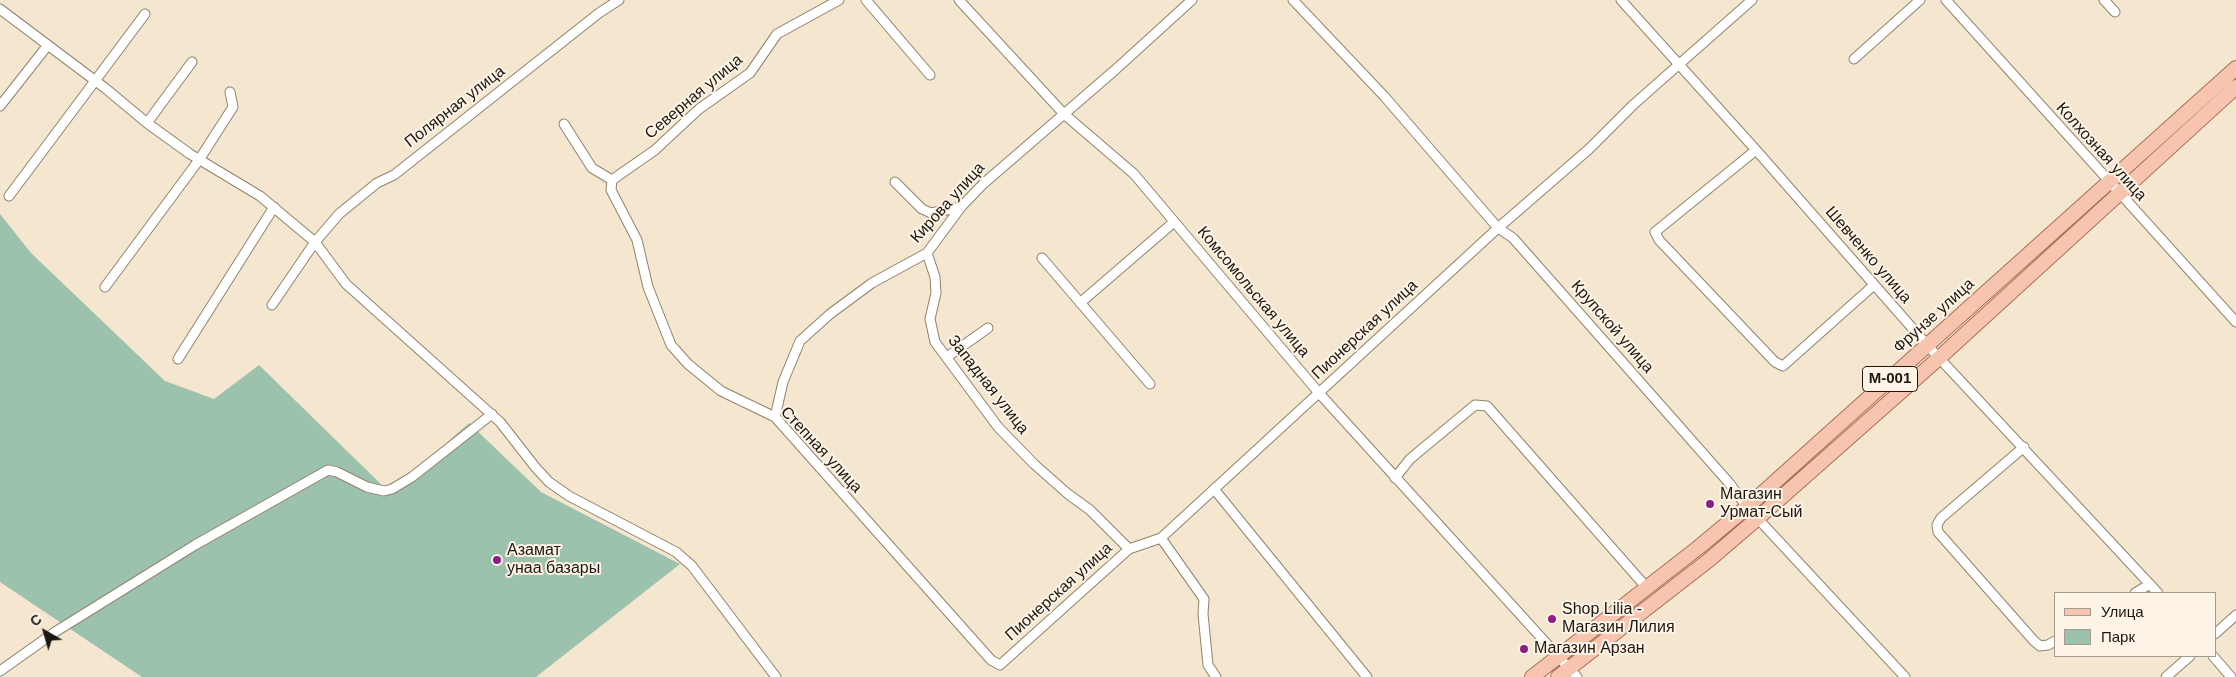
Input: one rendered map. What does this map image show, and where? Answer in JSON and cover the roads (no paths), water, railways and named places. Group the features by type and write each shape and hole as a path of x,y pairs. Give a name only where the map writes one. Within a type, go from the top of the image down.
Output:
{"main road":[{"name":"Фрунзе улица","path":"1532,677 1647,588 1747,507 2236,68"},
{"name":"Фрунзе улица","path":"1568,674 1758,518 1939,358 2236,87"}],"street":[{"name":"Полярная улица","path":"272,305 315,242 339,214 378,183 394,174 592,18 619,0"},
{"name":"Северная улица","path":"612,180 655,150 699,109 750,73 777,34 839,0"},
{"path":"866,0 930,75"},
{"name":"Комсомольская улица","path":"959,0 1064,114 1134,174 1319,393 1558,657 1568,674"},
{"name":"Кирова улица","path":"775,417 783,382 800,341 830,314 872,283 927,253 961,207 983,184 1192,0"},
{"name":"Крупской улица","path":"1293,0 1384,96 1498,228 1513,238 1724,476 1747,507 1905,677"},
{"name":"Шевченко улица","path":"1621,0 1680,64 1928,346 2157,592"},
{"name":"Пионерская улица","path":"991,660 1000,665 1008,659 1129,549 1161,538 1498,228 1590,149 1633,105 1752,0"},
{"path":"1854,59 1920,0"},
{"name":"Колхозная улица","path":"1946,0 2118,194 2236,322"},
{"path":"2104,0 2115,12"},
{"path":"0,9 96,81 147,123 199,160 260,196 315,242 346,284 492,414 549,482 569,496 676,552 692,566 776,677"},
{"path":"10,196 145,14"},
{"path":"0,106 48,45"},
{"path":"147,123 192,62"},
{"path":"105,287 199,160 233,107 230,92"},
{"path":"564,124 592,168 612,180"},
{"path":"1756,150 1655,232 1659,240 1775,362 1783,366 1874,285"},
{"name":"Степная улица","path":"612,180 611,190 637,240 648,287 671,344 688,364 721,391 775,417 991,660"},
{"path":"896,182 922,209 931,213 961,207"},
{"path":"178,359 274,207"},
{"path":"1080,303 1174,222"},
{"name":"Западная улица","path":"927,253 935,277 936,292 930,319 935,342 998,427 1034,464 1068,494 1090,510 1129,549"},
{"path":"1042,258 1150,384"},
{"path":"947,357 988,328"},
{"path":"1395,478 1410,459 1475,405 1487,406 1647,588"},
{"path":"0,671 55,632 195,546 328,470 337,472 343,477 367,487 384,491 392,489 412,477 492,414"},
{"path":"2024,447 1941,518 1937,525 1938,532 2034,641 2040,646 2054,641"},
{"path":"1214,489 1367,677"},
{"path":"1161,538 1204,599 1203,614 1208,665 1216,677"},
{"path":"2137,592 2150,584"},
{"path":"2216,633 2236,615"},
{"path":"2166,677 2189,657"},
{"path":"2214,657 2231,677"}],"place":[{"name":"Магазин Урмат-Сый","path":"1710,504"},
{"name":"Азамат унаа базары","path":"497,560"},
{"name":"Shop Lilia - Магазин Лилия","path":"1552,619"},
{"name":"Магазин Арзан","path":"1524,649"}]}
